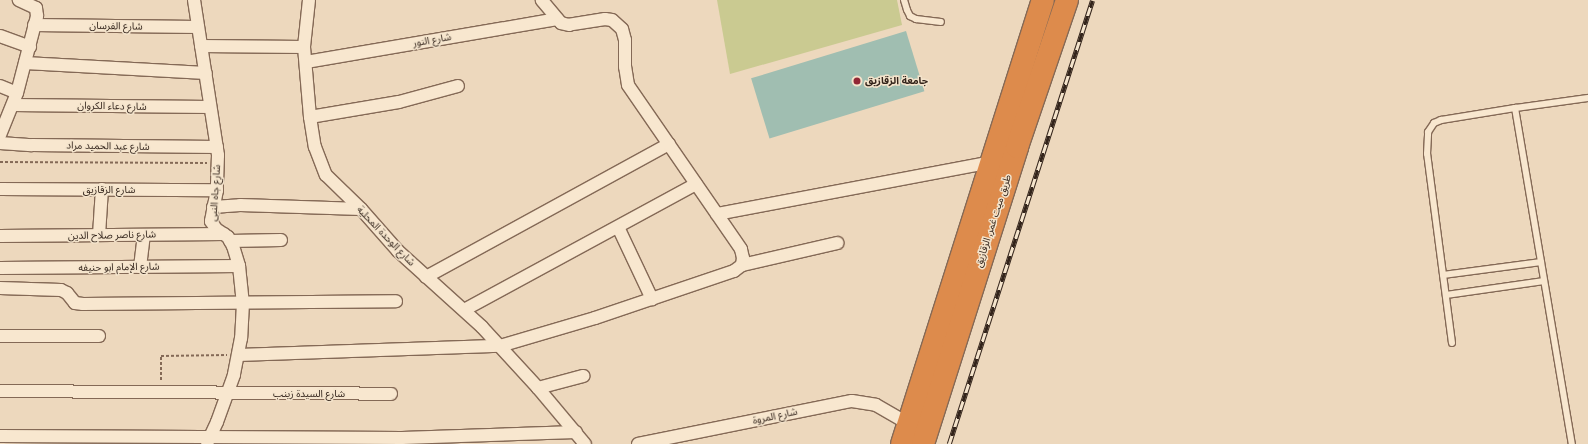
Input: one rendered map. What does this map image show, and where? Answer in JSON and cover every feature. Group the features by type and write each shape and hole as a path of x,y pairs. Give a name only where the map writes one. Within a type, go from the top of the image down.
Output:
{"highway":[{"name":"طريق ميت غمر, الزقازيق","path":"905,434 1043,0"},
{"name":"طريق ميت غمر, الزقازيق","path":"923,444 1017,147 1067,0"}],"street":[{"path":"0,135 18,93 37,16 36,8 19,0"},
{"name":"شارع جاه النبى","path":"194,0 217,147 217,190 211,221 213,226 228,237 239,266 243,303 238,355 228,394 208,441"},
{"name":"شارع الوحدة المحلية","path":"309,0 304,47 310,117 315,147 326,175 361,209 398,251 464,310 500,346 585,444"},
{"path":"542,0 561,23 569,25 605,19 612,20 622,29 625,40 625,67 628,85 741,249 743,258 742,265"},
{"name":"شارع النور","path":"306,62 557,19"},
{"name":"شارع الفرسان","path":"34,25 198,27"},
{"path":"0,36 30,47"},
{"path":"202,46 304,47"},
{"path":"25,62 206,73"},
{"path":"0,86 18,93"},
{"path":"310,117 399,102 458,86"},
{"name":"شارع دعاء الكروان","path":"13,105 210,107"},
{"name":"شارع عبد الحميد مراد","path":"0,143 32,145 217,147"},
{"path":"426,276 669,144"},
{"path":"717,214 992,162"},
{"path":"464,310 696,184"},
{"path":"99,235 102,189"},
{"name":"شارع الزقازيق","path":"0,190 217,190"},
{"path":"213,207 240,205 361,209"},
{"path":"618,227 652,298"},
{"path":"140,267 144,235"},
{"name":"شارع ناصر صلاح الدين","path":"0,236 144,235 281,240"},
{"path":"238,355 500,346 734,271 742,265 837,243"},
{"name":"شارع الإمام ابو حنيفه","path":"0,268 239,266"},
{"path":"0,288 64,290 75,303 83,304 396,301"},
{"path":"0,336 99,336"},
{"path":"538,388 583,376"},
{"name":"شارع السيدة زينب","path":"0,391 228,394 391,394"},
{"name":"شارع المروة","path":"638,444 844,401 860,401 876,405 905,434"},
{"path":"0,436 208,441 402,438 576,432"}],"lane":[{"path":"904,0 910,16 916,19 941,22"},
{"path":"1452,343 1427,154 1428,132 1434,123 1441,120 1588,98"},
{"path":"1515,108 1572,444"},
{"path":"1443,275 1541,262"},
{"path":"1446,294 1544,281"}],"path":[{"path":"0,162 218,163"},
{"path":"161,392 161,356 238,355"}],"green space":[{"path":"717,0 897,0 902,25 730,74"}],"shaded area":[{"path":"906,31 924,91 769,139 751,78"}],"railway":[{"path":"949,444 1092,0"}],"place":[{"name":"جامعة الزقازيق","path":"857,81"}]}
